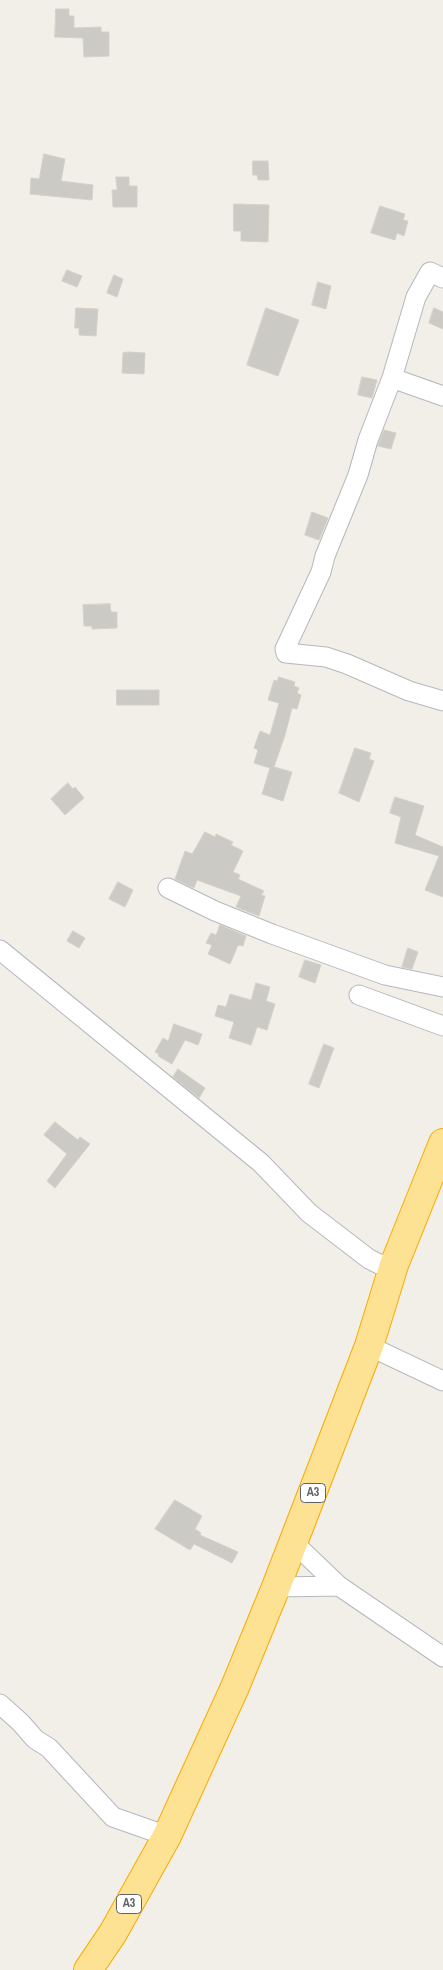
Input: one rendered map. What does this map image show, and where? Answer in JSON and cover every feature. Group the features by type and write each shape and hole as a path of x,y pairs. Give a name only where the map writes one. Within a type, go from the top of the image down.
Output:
{"highway":[{"name":"A3","path":"88,1970 113,1933 167,1836 235,1687 294,1542 369,1346 394,1265 443,1143"}],"street":[{"path":"443,278 430,272 416,297 392,378 368,440 358,476 325,556 321,572 285,649 286,653 326,657 409,691 443,701"},
{"path":"392,378 443,396"},
{"path":"168,888 215,911 280,937 385,974 443,987"},
{"path":"0,950 261,1163 309,1213 369,1260 379,1264 394,1265"},
{"path":"359,995 443,1026"},
{"path":"369,1346 443,1381"},
{"path":"294,1542 338,1586 443,1657"},
{"path":"276,1587 338,1586"},
{"path":"0,1704 35,1739 49,1748 113,1817 167,1836"}],"building":[{"path":"56,9 69,9 69,16 74,16 74,28 101,27 101,32 109,32 109,56 84,57 83,38 55,37"},
{"path":"44,154 65,159 61,181 93,185 92,200 30,194 31,178 39,179"},
{"path":"253,161 268,161 269,180 258,180 257,175 253,175"},
{"path":"116,177 129,177 129,186 137,186 137,207 113,207 112,190 117,190"},
{"path":"234,204 269,205 268,242 241,241 241,231 234,231"},
{"path":"380,206 405,214 403,220 408,221 404,236 397,233 395,240 371,233"},
{"path":"67,270 82,276 77,287 62,281"},
{"path":"114,275 123,279 117,297 107,293"},
{"path":"318,282 331,286 326,309 312,305"},
{"path":"76,308 98,309 96,336 79,335 79,328 75,328"},
{"path":"266,308 299,320 278,376 247,365"},
{"path":"434,308 443,312 443,329 429,323"},
{"path":"123,353 145,353 144,374 122,373"},
{"path":"362,377 377,380 372,398 358,395"},
{"path":"384,430 396,433 391,449 378,446"},
{"path":"312,512 328,518 319,540 305,535"},
{"path":"110,604 111,612 117,612 117,628 92,629 92,626 84,626 83,605"},
{"path":"279,677 295,682 294,686 299,688 297,693 301,695 297,709 292,708 274,767 292,772 283,801 262,794 270,768 254,763 258,750 254,748 260,731 270,735 279,703 268,700 274,680 277,681"},
{"path":"117,690 159,690 159,705 117,705"},
{"path":"355,748 371,753 369,759 374,761 359,802 339,793"},
{"path":"68,783 73,789 75,787 84,798 65,815 51,799"},
{"path":"395,797 424,806 415,835 443,847 443,897 425,890 439,856 395,843 401,817 390,813"},
{"path":"205,832 215,837 216,834 233,842 231,845 243,851 233,872 240,875 238,879 264,891 261,895 265,896 259,916 236,907 241,896 197,880 194,888 175,879 185,851 192,854"},
{"path":"118,882 133,890 125,907 109,899"},
{"path":"220,925 246,936 243,946 238,945 230,964 208,954 212,945 206,943 211,933 216,935"},
{"path":"73,931 85,938 79,948 67,941"},
{"path":"408,948 418,952 412,969 402,967"},
{"path":"305,960 321,965 315,983 299,977"},
{"path":"256,983 270,987 266,1001 275,1004 267,1030 257,1027 251,1045 229,1038 234,1022 215,1016 218,1005 226,1007 230,994 251,1000"},
{"path":"174,1024 202,1034 198,1045 185,1040 172,1064 158,1056 159,1054 155,1052 163,1038 168,1041"},
{"path":"324,1044 334,1048 319,1088 309,1084"},
{"path":"178,1069 205,1088 199,1098 173,1077"},
{"path":"55,1122 78,1140 80,1137 90,1144 55,1188 47,1181 67,1154 44,1135"},
{"path":"175,1500 202,1516 195,1529 201,1533 200,1535 238,1552 232,1563 194,1544 190,1550 155,1529"}]}
